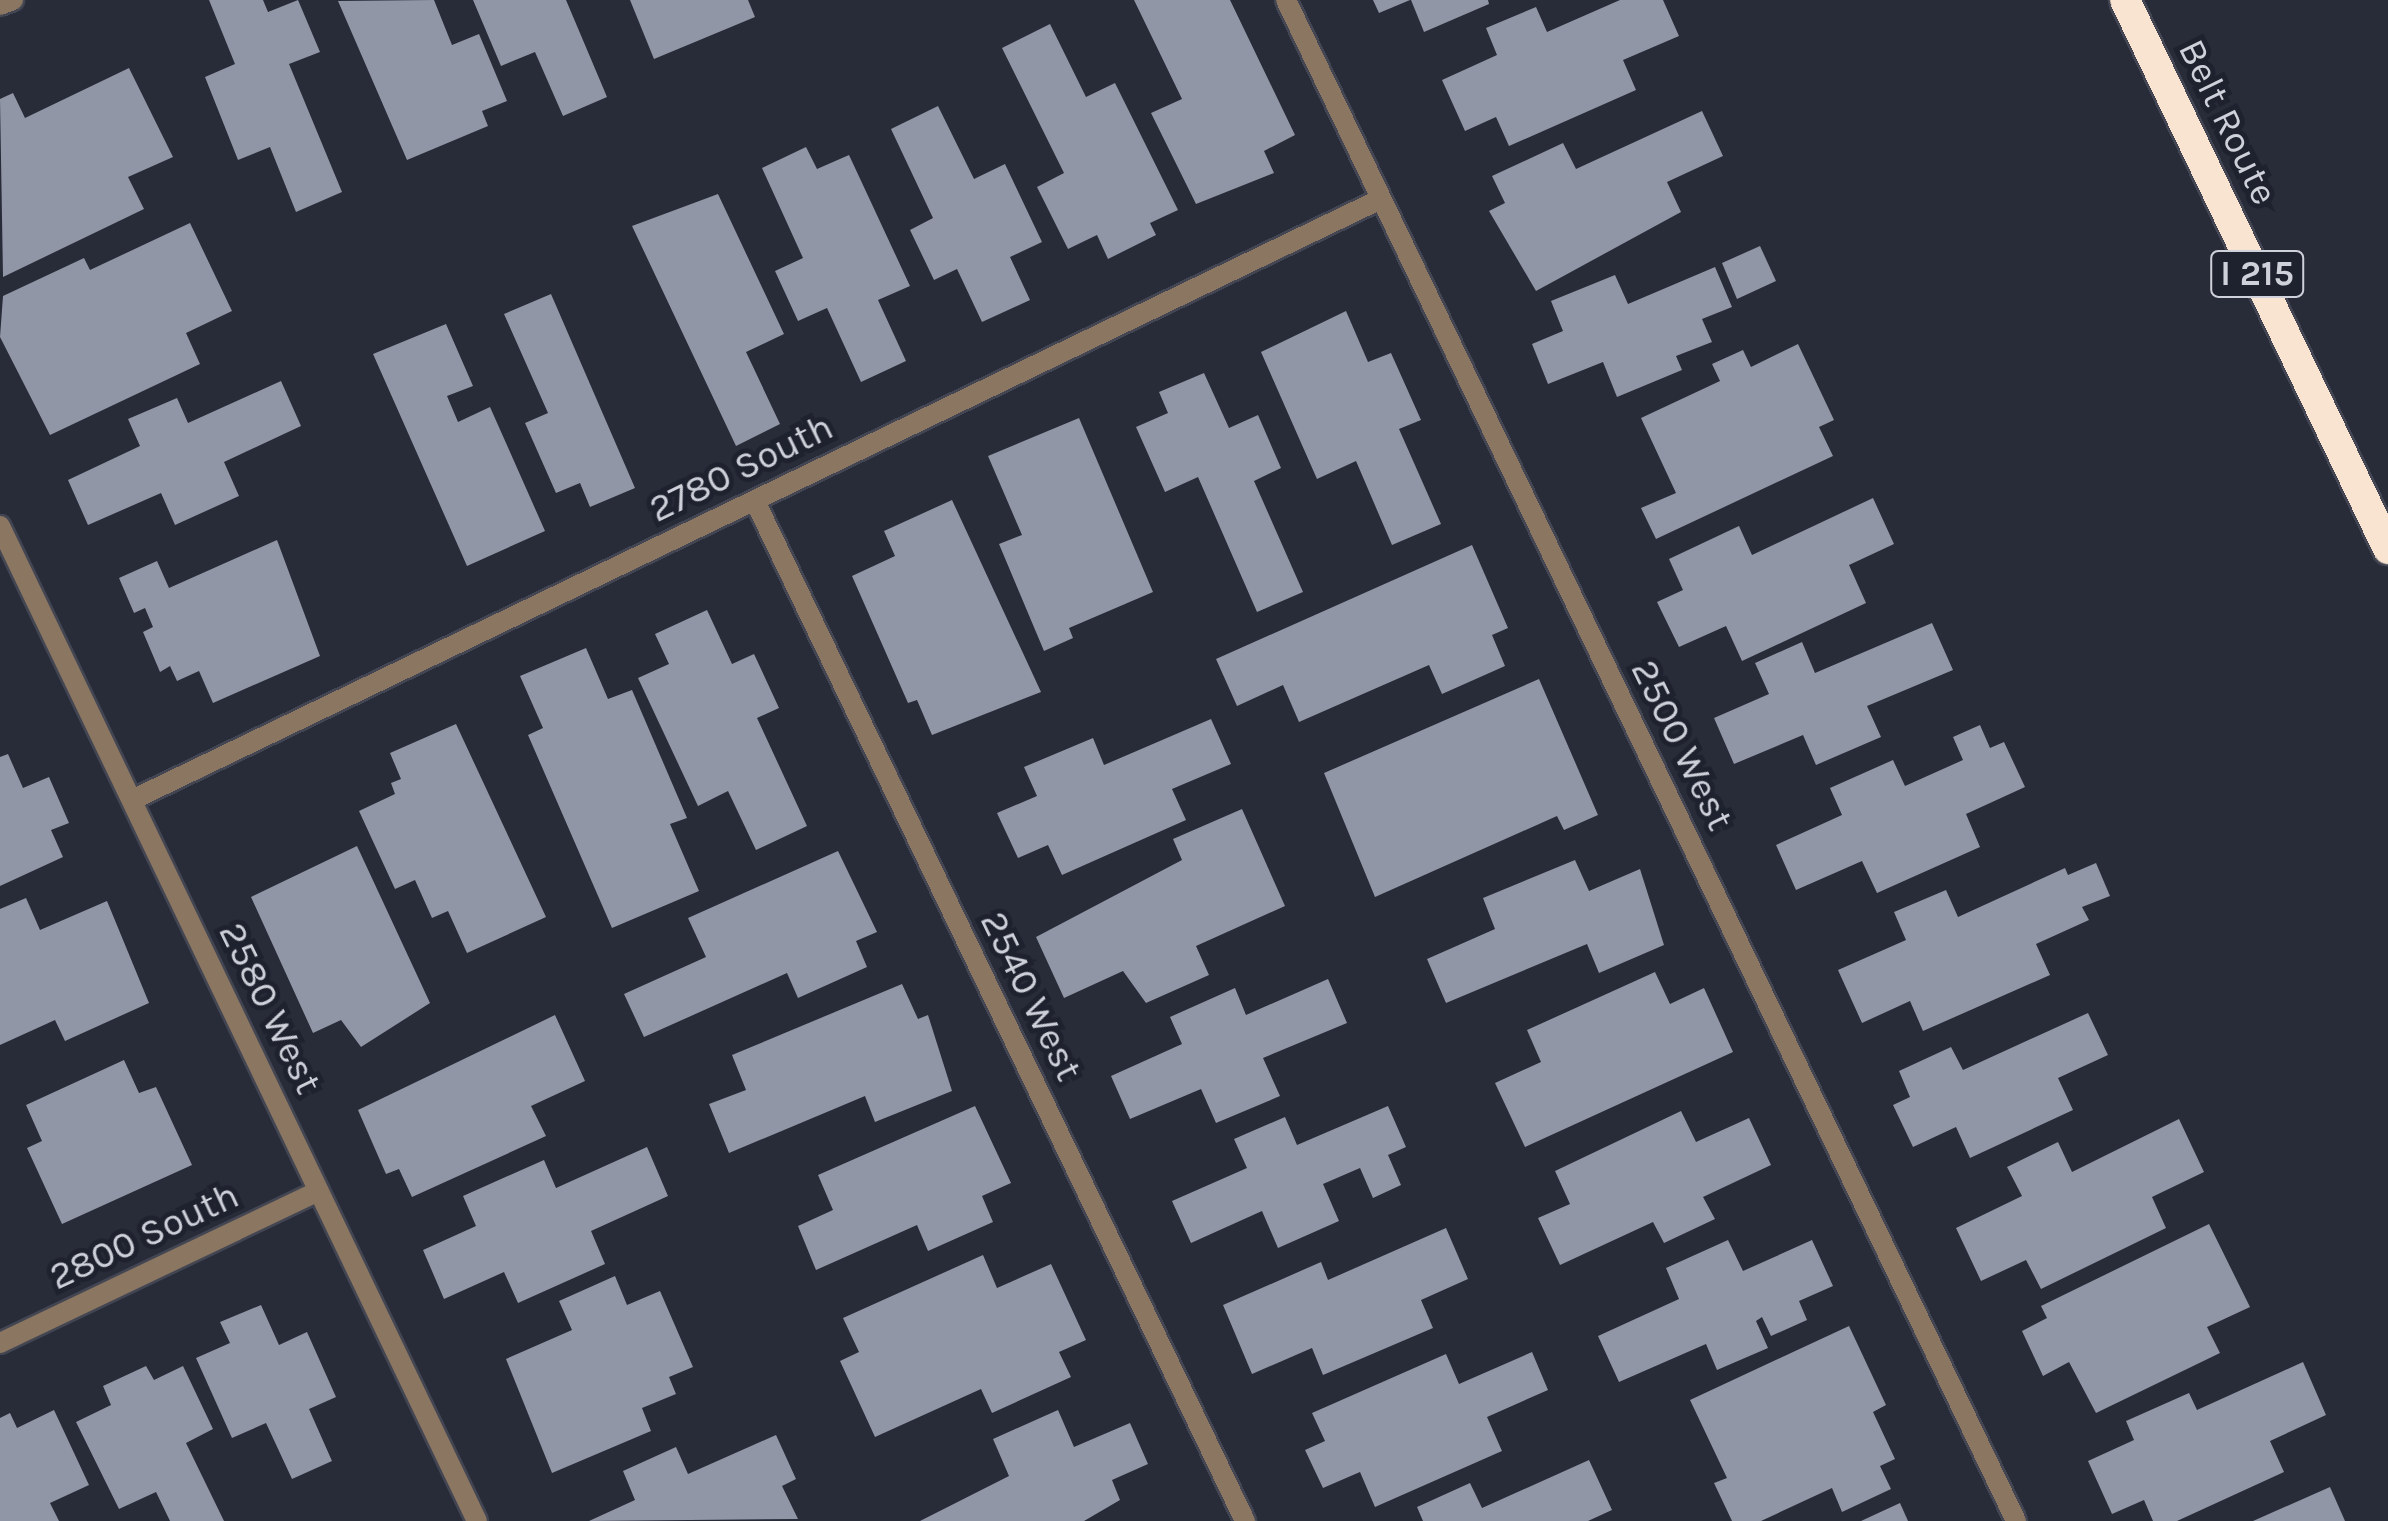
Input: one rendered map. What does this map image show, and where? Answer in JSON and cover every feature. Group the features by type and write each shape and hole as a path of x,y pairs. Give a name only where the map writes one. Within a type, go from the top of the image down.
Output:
{"highway":[{"name":"Belt Route","path":"2125,0 2388,548"}],"lane":[{"path":"0,6 13,0"},
{"name":"2500 West","path":"1286,0 2016,1521"},
{"name":"2780 South","path":"132,800 1381,199"},
{"name":"2540 West","path":"755,501 1245,1521"},
{"name":"2580 West","path":"0,526 477,1521"},
{"name":"2800 South","path":"0,1344 319,1191"}],"building":[{"path":"209,0 263,0 268,12 298,0 320,52 289,64 342,192 296,212 270,147 238,160 205,77 235,64"},
{"path":"434,0 452,45 479,34 507,101 482,111 488,126 407,160 338,1"},
{"path":"473,0 566,0 607,97 563,116 535,52 501,66"},
{"path":"630,0 748,0 755,17 654,59"},
{"path":"1134,0 1230,0 1295,135 1264,151 1274,173 1196,204 1151,113 1182,99"},
{"path":"1373,0 1410,0 1379,13"},
{"path":"1411,0 1488,0 1489,4 1424,32"},
{"path":"1620,0 1663,0 1679,36 1623,60 1636,90 1509,146 1496,117 1465,131 1442,80 1497,55 1486,28 1536,7 1547,32"},
{"path":"1050,24 1086,97 1115,83 1178,210 1150,223 1156,235 1108,259 1097,235 1068,249 1037,187 1064,173 1002,48"},
{"path":"129,68 173,157 128,177 144,209 3,277 0,99 13,93 25,118"},
{"path":"938,106 974,179 1005,164 1042,242 1010,257 1030,300 982,322 957,269 934,280 910,230 933,218 891,129"},
{"path":"1702,111 1723,156 1667,182 1681,212 1536,291 1489,211 1505,203 1492,176 1563,143 1576,169"},
{"path":"806,147 817,169 849,155 910,286 878,300 906,361 861,382 827,308 798,321 775,271 803,258 762,168"},
{"path":"718,194 784,334 746,352 780,424 736,446 632,226"},
{"path":"190,223 232,311 186,333 200,364 50,435 0,337 3,296 84,258 90,270"},
{"path":"1760,246 1776,281 1737,299 1722,263"},
{"path":"1715,267 1732,307 1702,319 1712,342 1676,356 1682,370 1617,397 1603,362 1548,384 1532,344 1563,331 1551,301 1615,275 1628,304"},
{"path":"551,294 635,488 590,507 580,483 556,493 525,423 548,413 504,314"},
{"path":"1346,311 1368,362 1391,353 1421,420 1399,429 1441,524 1392,545 1356,461 1317,479 1261,352"},
{"path":"446,324 473,386 447,396 458,422 490,407 545,531 467,566 373,354"},
{"path":"1798,344 1834,420 1819,427 1833,456 1656,539 1641,508 1676,493 1641,418 1720,381 1712,364 1743,350 1751,367"},
{"path":"1204,373 1229,428 1258,415 1281,468 1254,481 1303,592 1257,612 1198,477 1165,492 1136,427 1168,413 1159,392"},
{"path":"281,381 301,426 224,462 239,496 175,525 161,493 88,525 68,480 140,446 128,419 177,398 188,423"},
{"path":"1079,418 1153,592 1069,628 1073,638 1044,651 999,544 1022,535 988,456"},
{"path":"1873,498 1894,544 1849,565 1866,603 1742,661 1726,626 1679,647 1657,602 1683,590 1669,559 1739,526 1752,555"},
{"path":"952,500 1041,692 932,735 917,700 908,703 852,576 895,556 884,531"},
{"path":"277,540 320,656 213,703 199,671 177,681 170,666 160,672 143,632 153,627 145,608 134,613 119,578 157,561 169,588"},
{"path":"1472,545 1508,628 1492,635 1505,666 1442,694 1429,665 1299,722 1283,685 1237,706 1216,659"},
{"path":"707,610 732,664 754,654 779,708 757,718 807,826 756,850 728,791 698,806 638,678 669,664 655,634"},
{"path":"1932,623 1953,670 1867,706 1881,737 1816,765 1803,735 1734,764 1714,718 1769,694 1755,663 1802,642 1815,673"},
{"path":"586,648 608,699 632,690 687,818 670,824 699,891 612,928 528,735 543,728 520,676"},
{"path":"1539,679 1598,815 1564,830 1557,816 1375,897 1324,773"},
{"path":"1211,719 1231,764 1172,789 1186,820 1062,875 1048,845 1018,858 997,813 1037,796 1024,767 1093,738 1104,765"},
{"path":"456,724 546,917 467,953 448,911 432,918 415,880 395,889 359,811 395,794 391,783 401,779 390,753"},
{"path":"1980,725 1990,748 2004,742 2025,787 1966,814 1980,847 1877,893 1862,861 1796,890 1776,845 1842,815 1830,788 1893,760 1905,786 1963,760 1953,737"},
{"path":"8,754 23,788 49,777 69,823 51,830 63,857 0,886 0,757"},
{"path":"1242,809 1285,906 1196,946 1209,975 1146,1003 1123,971 1064,998 1036,937 1182,860 1173,839"},
{"path":"357,846 430,1003 361,1047 341,1020 313,1033 251,897"},
{"path":"838,851 877,932 856,941 867,967 798,998 787,973 644,1037 624,994 706,957 688,918"},
{"path":"1575,860 1589,891 1640,869 1664,945 1599,973 1587,944 1446,1003 1427,959 1495,929 1483,898"},
{"path":"2096,863 2110,896 2082,907 2089,920 2036,944 2050,975 1923,1031 1910,1001 1862,1023 1838,970 1906,940 1894,912 1946,890 1958,917 2065,868 2068,875"},
{"path":"26,898 40,930 107,901 149,1003 65,1041 55,1020 0,1045 0,909"},
{"path":"1655,972 1670,1004 1704,988 1733,1052 1525,1147 1495,1083 1541,1062 1527,1030"},
{"path":"1328,979 1347,1023 1263,1058 1280,1096 1216,1123 1201,1089 1130,1119 1111,1076 1182,1044 1170,1017 1235,988 1246,1015"},
{"path":"902,984 918,1019 928,1015 952,1091 875,1122 865,1096 729,1153 709,1104 746,1090 732,1055"},
{"path":"2088,1013 2108,1055 2058,1078 2073,1110 1970,1158 1956,1127 1913,1147 1893,1105 1910,1097 1899,1071 1951,1047 1963,1070"},
{"path":"555,1015 585,1081 531,1106 546,1136 412,1197 399,1169 386,1174 358,1110"},
{"path":"124,1060 139,1093 156,1087 192,1165 62,1224 27,1148 42,1141 26,1105"},
{"path":"975,1106 1011,1183 982,1196 993,1222 928,1251 917,1225 816,1270 798,1226 833,1210 818,1175"},
{"path":"1388,1106 1406,1147 1388,1155 1401,1185 1373,1198 1360,1168 1323,1184 1339,1221 1278,1248 1262,1211 1191,1243 1172,1201 1247,1168 1234,1139 1285,1117 1297,1145"},
{"path":"1681,1111 1696,1142 1749,1118 1771,1165 1703,1197 1715,1219 1664,1243 1653,1222 1560,1265 1538,1218 1570,1204 1555,1171"},
{"path":"2179,1119 2204,1172 2152,1197 2166,1228 2041,1289 2026,1260 1981,1281 1956,1228 2022,1196 2007,1167 2058,1142 2072,1172"},
{"path":"647,1147 668,1196 591,1231 605,1264 518,1303 504,1272 444,1299 423,1250 476,1226 463,1196 544,1160 556,1188"},
{"path":"2209,1224 2250,1307 2207,1327 2220,1353 2096,1413 2069,1362 2043,1376 2022,1331 2047,1318 2041,1306"},
{"path":"1446,1228 1468,1279 1421,1300 1433,1328 1323,1375 1312,1348 1252,1374 1223,1305 1321,1262 1328,1280"},
{"path":"1728,1240 1743,1271 1812,1240 1833,1286 1799,1301 1807,1320 1771,1336 1762,1317 1756,1321 1768,1348 1717,1370 1706,1344 1619,1382 1598,1336 1679,1299 1666,1268"},
{"path":"983,1255 997,1288 1051,1264 1086,1340 1059,1352 1071,1377 992,1413 981,1389 875,1437 840,1361 859,1352 843,1318"},
{"path":"615,1276 627,1305 660,1291 693,1367 669,1377 676,1394 642,1408 651,1431 552,1473 506,1359 572,1330 559,1301"},
{"path":"261,1305 279,1345 307,1332 336,1397 309,1409 332,1461 292,1479 266,1423 232,1438 196,1358 230,1343 220,1322"},
{"path":"1849,1326 1886,1405 1873,1412 1895,1459 1880,1466 1891,1489 1842,1512 1832,1488 1761,1521 1732,1521 1714,1483 1727,1478 1690,1400"},
{"path":"1532,1352 1548,1390 1487,1417 1502,1451 1375,1507 1360,1472 1323,1488 1305,1450 1325,1441 1312,1413 1446,1354 1459,1384"},
{"path":"2303,1362 2326,1415 2270,1441 2284,1472 2177,1521 2153,1521 2144,1500 2112,1514 2088,1461 2134,1440 2126,1421 2189,1393 2197,1410"},
{"path":"146,1366 154,1380 183,1366 213,1429 186,1443 224,1521 170,1521 156,1492 119,1509 76,1422 111,1405 103,1386"},
{"path":"54,1410 89,1485 50,1503 59,1521 0,1521 0,1418 10,1413 17,1428"},
{"path":"1058,1410 1074,1447 1130,1423 1148,1464 1112,1480 1120,1500 1084,1521 920,1521 1009,1476 993,1439"},
{"path":"776,1435 796,1479 782,1486 798,1519 589,1521 635,1500 623,1471 676,1447 688,1474"},
{"path":"1589,1460 1612,1510 1588,1521 1423,1521 1417,1507 1470,1483 1482,1508"},
{"path":"2330,1487 2345,1521 2253,1521"},
{"path":"1900,1503 1908,1521 1861,1521"}]}
